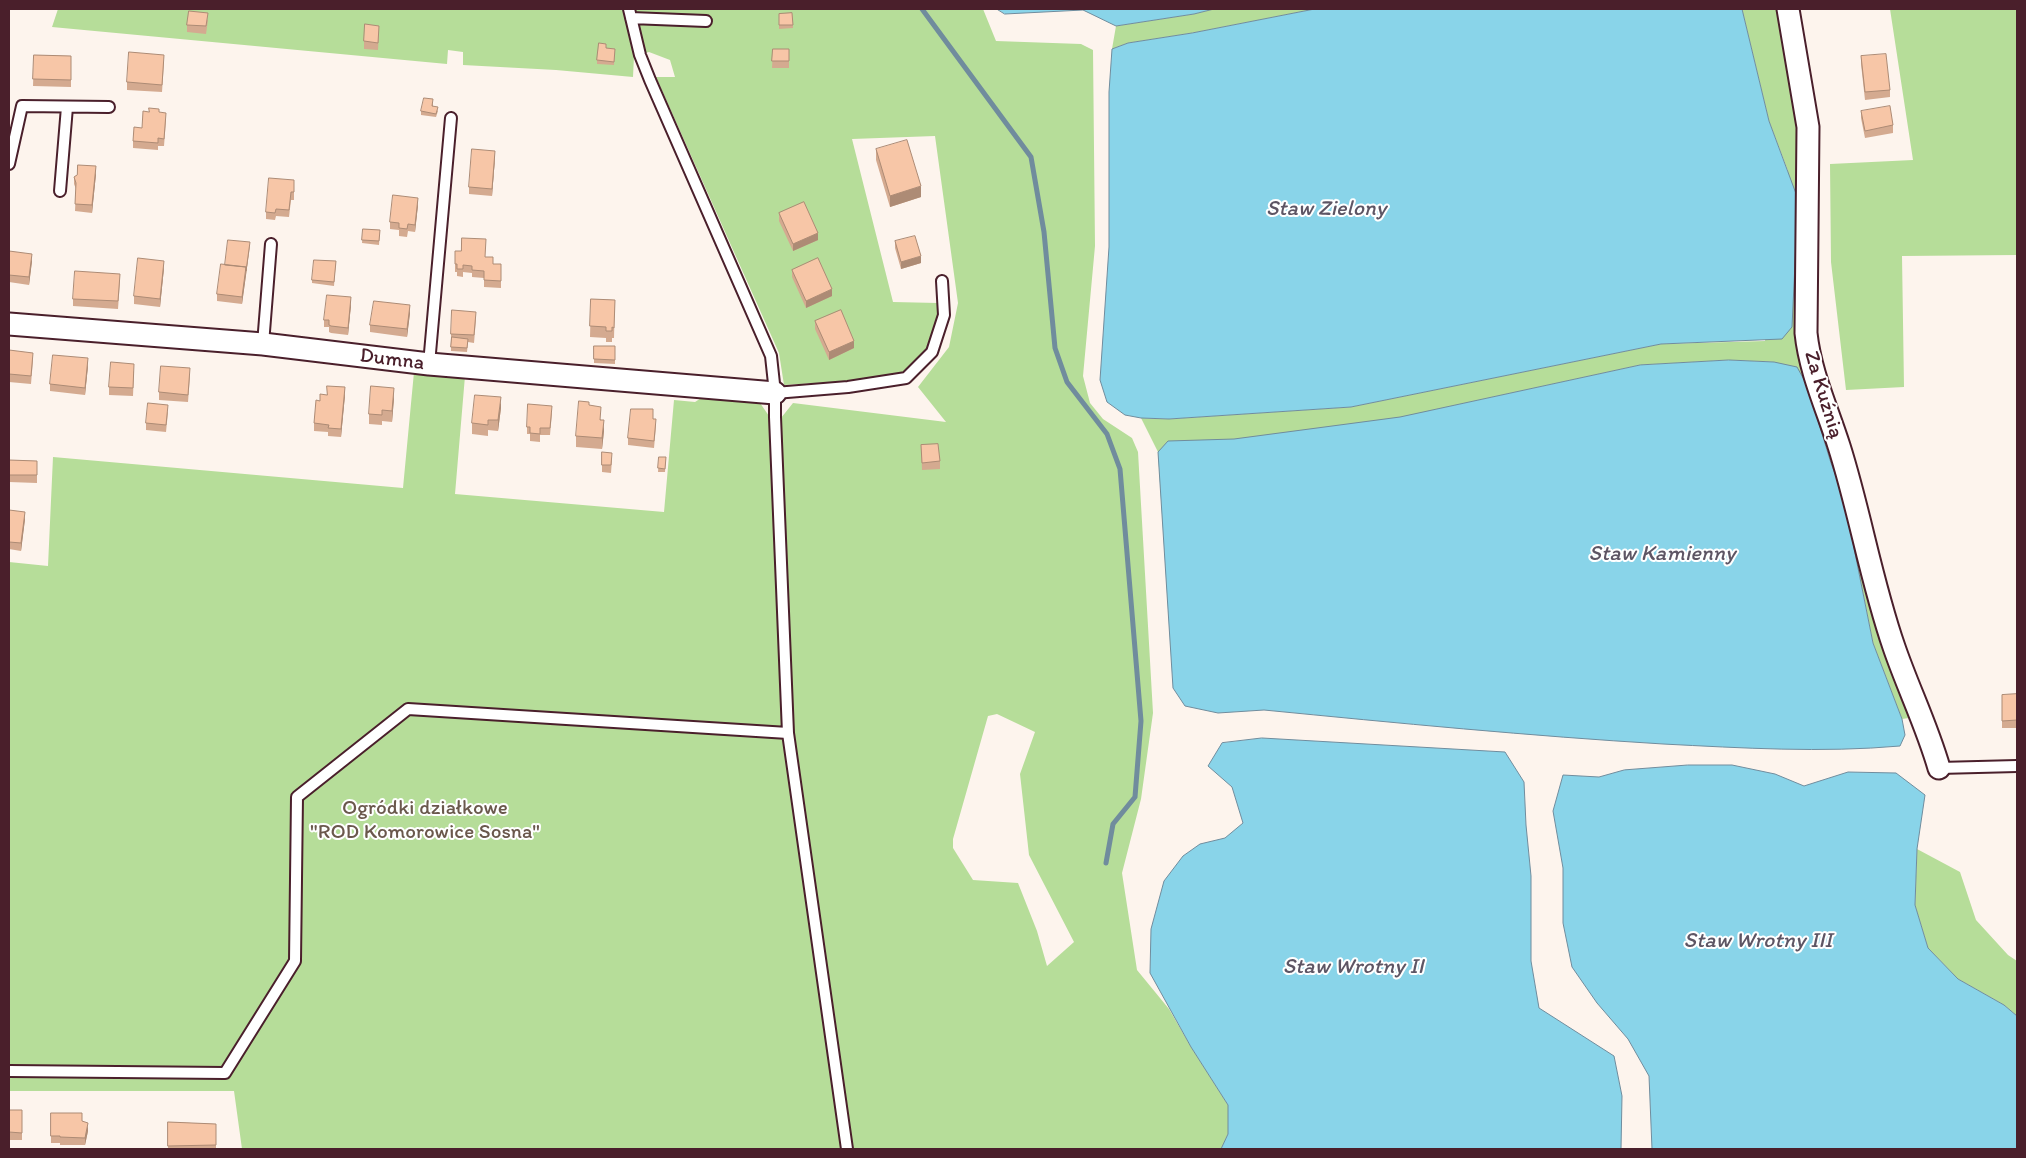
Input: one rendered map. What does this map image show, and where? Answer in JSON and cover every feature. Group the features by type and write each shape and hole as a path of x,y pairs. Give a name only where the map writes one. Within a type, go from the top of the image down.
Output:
{"street":[{"name":"Za Kuźnią","path":"1788,9 1808,127 1806,333 1809,357 1839,447 1876,590 1894,647 1929,734 1939,768"},
{"name":"Dumna","path":"9,324 263,344 429,364 776,393"}],"lane":[{"path":"706,21 630,13 640,55 650,80 771,356 776,393 775,417 788,733 846,1149"},
{"path":"9,164 22,106 109,108"},
{"path":"60,191 67,107"},
{"path":"429,364 451,118"},
{"path":"263,344 271,244"},
{"path":"776,393 848,387 906,378 932,352 944,315 942,281"},
{"path":"9,1071 225,1072 295,962 297,796 408,709 788,733"},
{"path":"1939,768 2017,766"}],"green space":[{"name":"Ogródki działkowe \"ROD Komorowice Sosna\"","path":"58,9 983,9 996,41 1081,44 1093,50 1095,246 1083,376 1090,403 1103,419 1132,438 1138,452 1153,713 1141,799 1122,873 1137,970 1169,1009 1228,1105 1228,1134 1221,1149 242,1149 234,1091 9,1091 9,562 48,566 53,457 403,488 414,372 465,376 455,494 664,512 674,400 695,402 706,395 758,400 769,416 781,418 793,403 946,422 918,387 949,347 958,303 935,136 852,139 893,302 938,303 941,311 929,351 902,373 848,381 784,385 779,353 656,77 675,77 670,60 649,52 634,56 633,77 556,70 463,65 463,52 448,50 447,64 52,27","holes":["997,714 1035,732 1020,774 1029,855 1074,942 1047,966 1037,931 1018,883 973,880 953,848 953,839 988,716"]},
{"path":"1214,9 1315,9 1192,33 1128,43 1112,49 1116,26 1194,14"},
{"path":"1742,9 1782,9 1799,102 1800,326 1916,717 1902,719 1873,643 1844,498 1807,385 1774,362 1729,360 1640,365 1429,411 1172,668 1158,452 1141,418 1169,419 1351,407 1661,344 1765,341 1788,171 1769,121"},
{"path":"1890,9 2017,9 2017,255 1902,256 1904,387 1846,390 1831,262 1830,164 1913,160"},
{"path":"1917,849 1960,872 1976,920 2008,955 2017,961 2017,1016 2004,1005 1958,979 1928,948 1915,905"}],"water":[{"path":"997,9 1214,9 1194,14 1116,26 1083,10 1005,14"},
{"name":"Staw Zielony","path":"1315,9 1742,9 1769,121 1798,199 1792,327 1782,339 1661,344 1351,407 1169,419 1141,418 1125,415 1107,402 1100,380 1109,247 1109,92 1112,49 1128,43 1192,33"},
{"name":"Staw Kamienny","path":"1729,360 1774,362 1797,367 1807,385 1844,498 1873,643 1902,719 1905,735 1900,746 1841,749 1722,747 1513,733 1264,710 1218,713 1185,706 1173,688 1158,452 1168,441 1234,439 1400,417 1640,365"},
{"name":"Staw Wrotny II","path":"1262,738 1505,752 1524,782 1531,876 1531,961 1539,1008 1614,1056 1622,1096 1621,1149 1221,1149 1228,1134 1228,1105 1191,1047 1150,973 1151,929 1164,881 1183,856 1200,844 1225,838 1243,823 1232,787 1208,766 1222,743"},
{"name":"Staw Wrotny III","path":"1688,765 1732,765 1775,774 1804,786 1848,772 1896,773 1925,795 1917,849 1915,905 1928,948 1958,979 2004,1005 2017,1016 2017,1149 1652,1149 1649,1076 1628,1039 1597,1003 1572,967 1563,923 1563,868 1553,811 1563,775 1599,777 1624,770"}],"building":[{"path":"189,11 208,13 206,26 187,25"},
{"path":"792,13 793,25 779,25 779,14"},
{"path":"365,24 379,26 378,43 364,41"},
{"path":"599,43 606,44 606,48 615,49 614,62 597,60"},
{"path":"773,49 789,49 789,61 772,61"},
{"path":"129,52 164,55 162,85 127,82"},
{"path":"1886,54 1890,90 1865,92 1861,56"},
{"path":"34,55 71,56 71,80 33,79"},
{"path":"424,98 433,99 432,106 438,107 436,114 421,111"},
{"path":"1890,106 1893,125 1865,131 1861,111"},
{"path":"149,108 159,109 159,112 166,113 164,139 158,138 158,143 133,141 134,127 142,128 143,111 149,112"},
{"path":"907,140 921,186 890,196 876,149"},
{"path":"472,149 495,151 492,189 469,187"},
{"path":"78,165 96,166 92,205 75,204 76,183 74,177 77,175"},
{"path":"269,178 294,180 294,192 291,192 289,210 276,209 275,213 266,212"},
{"path":"393,195 418,198 415,225 408,224 407,229 399,228 399,223 390,222"},
{"path":"804,202 818,233 793,244 779,213"},
{"path":"363,229 380,230 379,241 362,240"},
{"path":"915,236 921,256 901,262 895,241"},
{"path":"462,238 486,239 485,257 493,257 493,264 501,264 501,281 484,280 484,271 472,270 472,266 463,265 463,269 457,269 455,251 461,251"},
{"path":"228,240 250,242 246,271 246,267 225,265"},
{"path":"9,251 32,254 29,277 9,275"},
{"path":"138,258 164,261 160,299 134,296"},
{"path":"818,258 832,289 806,301 792,270"},
{"path":"314,260 336,261 334,282 312,280"},
{"path":"221,264 246,267 242,297 217,294"},
{"path":"75,271 120,274 118,301 73,299"},
{"path":"327,295 351,297 348,328 331,326 329,325 329,320 324,320"},
{"path":"591,299 615,300 614,328 612,327 612,331 606,331 606,327 590,326"},
{"path":"374,301 410,305 407,329 370,325"},
{"path":"452,310 476,312 474,335 451,334"},
{"path":"841,310 854,341 829,352 815,321"},
{"path":"452,337 468,339 467,348 451,347"},
{"path":"594,346 615,346 615,360 594,359"},
{"path":"9,350 33,353 31,376 9,374"},
{"path":"53,355 88,358 85,388 50,384"},
{"path":"111,362 134,364 133,388 109,387"},
{"path":"161,366 190,368 188,395 159,392"},
{"path":"327,386 345,387 341,429 328,428 329,425 314,423 316,400 320,401 320,394 327,395"},
{"path":"371,386 394,388 392,411 382,410 382,415 369,414"},
{"path":"475,395 501,397 498,420 488,420 488,425 472,423"},
{"path":"579,401 589,402 589,405 601,407 600,420 604,420 602,438 576,436"},
{"path":"148,403 168,405 166,425 146,423"},
{"path":"528,404 552,406 550,428 540,428 540,434 530,433 530,427 527,427"},
{"path":"631,409 653,409 653,419 656,419 654,441 628,438"},
{"path":"938,444 940,461 922,463 921,445"},
{"path":"602,452 612,453 611,465 602,465"},
{"path":"659,457 666,457 665,469 658,468"},
{"path":"9,460 37,461 37,475 9,475"},
{"path":"9,510 25,512 21,543 9,542"},
{"path":"2017,694 2017,720 2002,721 2002,695"},
{"path":"9,1110 22,1110 22,1133 9,1132"},
{"path":"51,1113 82,1113 82,1121 88,1123 85,1138 51,1136"},
{"path":"168,1122 216,1124 216,1145 168,1146"}],"waterway":[{"path":"922,9 1031,157 1044,232 1055,348 1067,382 1107,434 1120,469 1141,721 1135,797 1113,824 1106,863"}]}
